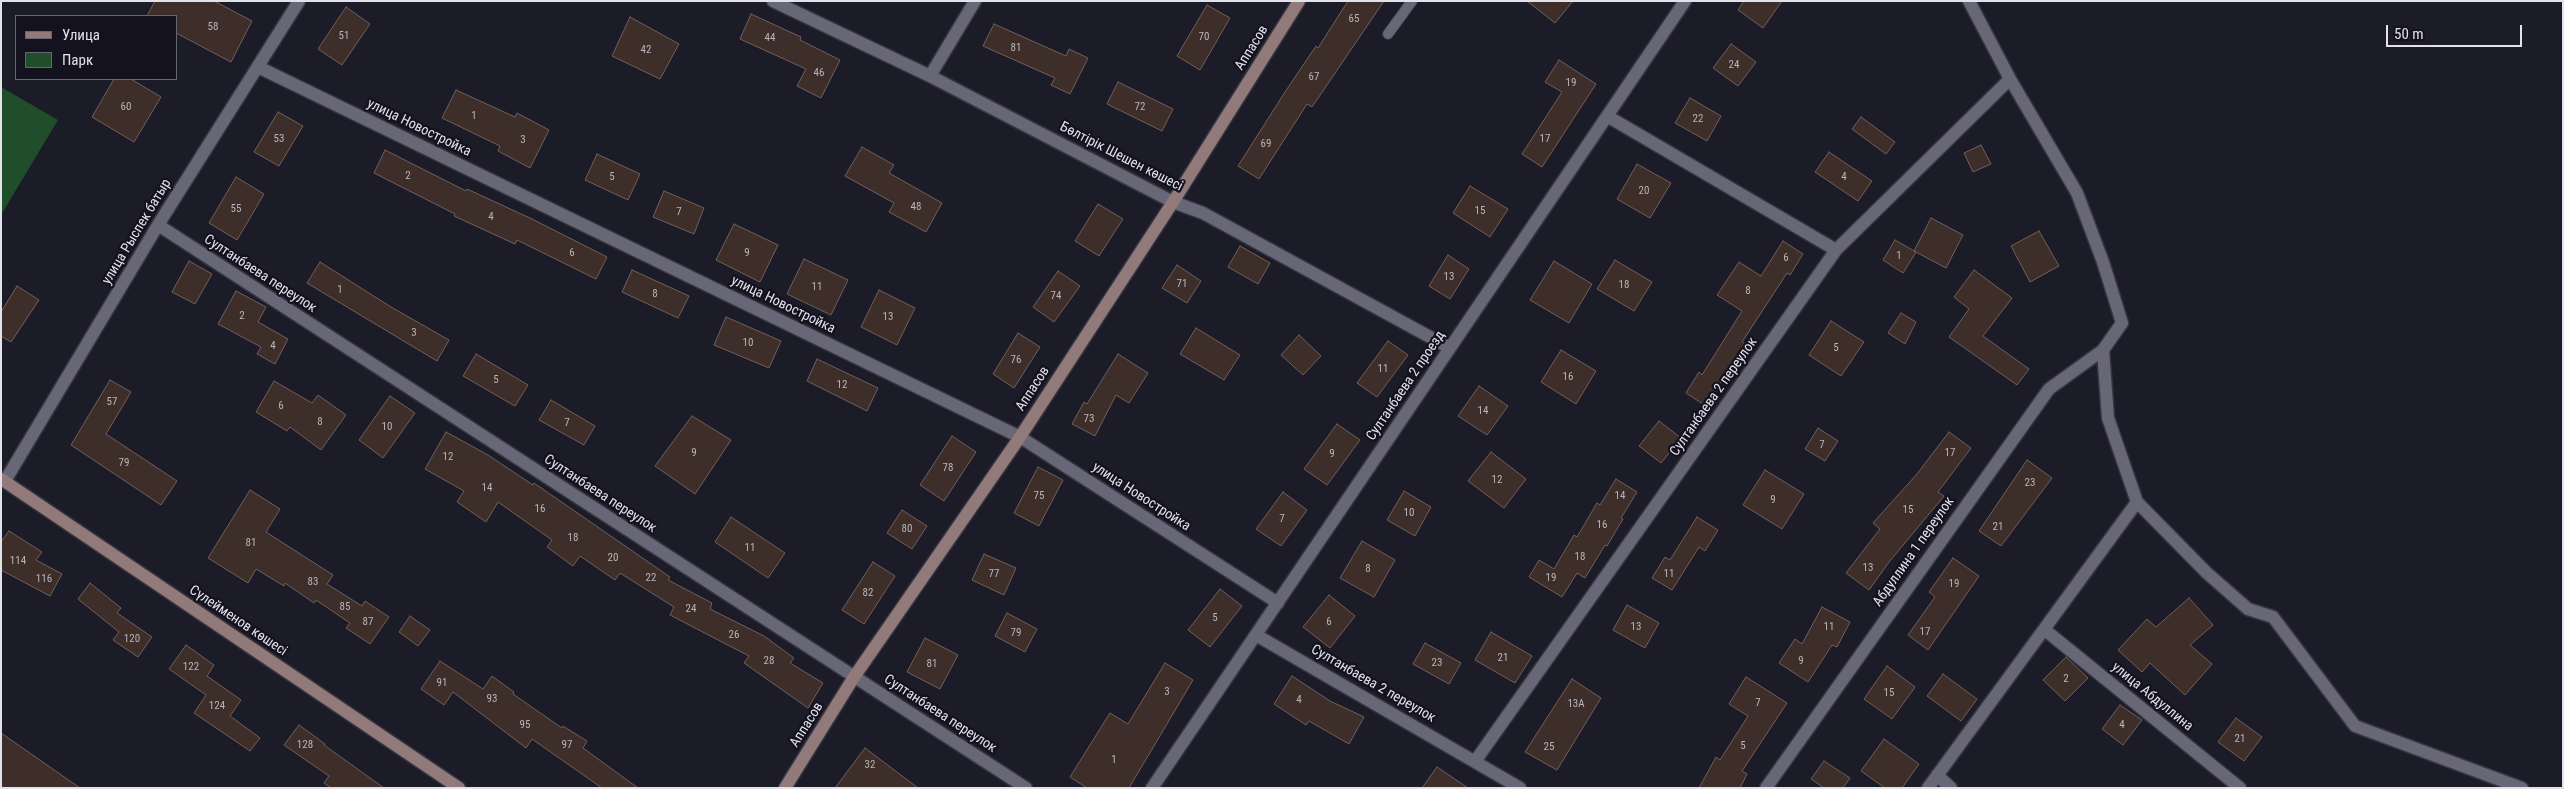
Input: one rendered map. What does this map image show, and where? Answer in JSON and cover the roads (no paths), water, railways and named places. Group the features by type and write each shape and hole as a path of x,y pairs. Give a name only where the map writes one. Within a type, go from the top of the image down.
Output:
{"street":[{"name":"улица Рыспек батыр","path":"3,480 158,225 299,1"},
{"name":"Бөлтірік Шешен көшесі","path":"773,1 930,76 1173,202 1203,213 1450,348"},
{"path":"930,76 975,1"},
{"name":"Аппасов","path":"785,788 854,677 1020,436 1173,202 1299,1"},
{"name":"Султанбаева 2 проезд","path":"1152,788 1685,1"},
{"path":"1969,1 2010,79"},
{"name":"улица Новостройка","path":"258,67 1020,436 1278,603"},
{"name":"Султанбаева 2 переулок","path":"1476,760 1836,250 2010,79"},
{"name":"Абдуллина 1 переулок","path":"1766,788 2049,389 2103,350 2122,323 2103,262 2077,193 2010,79"},
{"path":"1608,116 1836,250"},
{"name":"Султанбаева переулок","path":"158,225 1026,788"},
{"path":"2103,350 2108,418 2137,502 2207,573 2248,609 2273,617 2355,726 2522,788"},
{"name":"Сүлейменов көшесі","path":"3,480 459,788"},
{"path":"1928,788 2137,502"},
{"name":"улица Абдуллина","path":"2045,630 2240,788"},
{"name":"Султанбаева 2 переулок","path":"1256,634 1476,760 1520,788"},
{"path":"1936,775 1951,788"}],"lane":[{"path":"1388,34 1412,1"}]}
